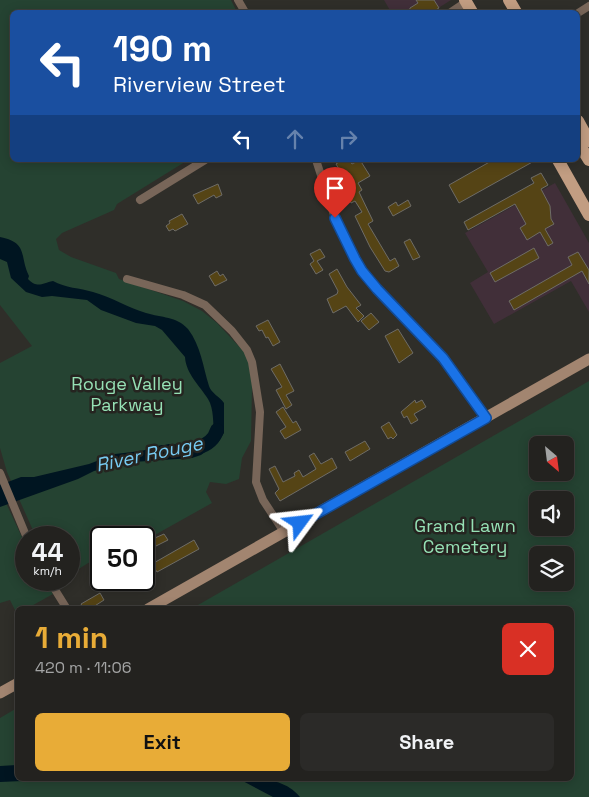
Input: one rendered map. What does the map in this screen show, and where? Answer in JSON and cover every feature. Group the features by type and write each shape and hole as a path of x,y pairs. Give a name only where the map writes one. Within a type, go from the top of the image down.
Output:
{"main road":[{"path":"580,125 589,141"},
{"path":"580,145 589,160"},
{"path":"559,162 589,215"},
{"path":"153,606 589,360"},
{"path":"0,693 15,685"}],"street":[{"path":"140,200 201,162"},
{"path":"317,162 335,218 362,271 443,358 486,418"},
{"path":"127,279 183,295 200,302 216,313 247,350 252,362 260,412 256,482 263,500 284,532"},
{"path":"0,474 21,526"},
{"path":"56,591 65,606"}],"shaded area":[{"path":"384,0 451,0 435,10 390,10"},
{"path":"555,183 589,243 589,312 571,281 494,324 470,283 488,272 465,233"}],"green space":[{"name":"Rouge Valley Parkway","path":"0,0 231,0 236,10 10,10 10,162 185,162 117,204 114,210 62,233 56,239 59,250 71,257 116,273 119,279 183,301 202,311 217,323 246,354 251,370 252,386 251,441 242,458 239,479 226,484 210,482 206,492 212,503 155,535 155,526 90,526 90,562 80,568 80,526 31,526 7,472 0,448 0,363 32,346 0,305"},
{"name":"Grand Lawn Cemetery","path":"589,381 589,797 0,797 0,718 15,709 15,781 574,781 574,606 196,606"},
{"path":"0,490 17,526 15,526 15,591 51,591 53,594 31,606 15,606 15,610 10,600 0,603"}],"water":[{"path":"0,237 15,243 19,247 22,251 29,276 28,279 37,285 53,281 68,287 93,292 139,311 174,320 188,329 199,349 210,388 224,403 224,433 219,441 201,455 192,458 133,462 94,471 78,479 0,507 0,485 21,477 34,477 89,464 115,454 141,451 169,444 184,452 195,452 204,447 214,435 210,403 188,369 185,357 162,330 155,326 136,323 101,310 87,300 52,296 42,297 26,292 11,278 7,262 0,259"},
{"path":"15,765 15,781 22,781 0,782 0,766"},
{"path":"243,781 272,781 287,786 300,797 273,797"}],"building":[{"path":"416,0 434,0 439,8 436,10 410,10 418,3"},
{"path":"339,162 350,162 352,164 361,162 370,176 358,183 362,190 359,192 373,221 368,224 390,261 395,258 399,266 389,272 385,271 370,247 355,216 362,212 355,201 351,203 341,177 343,176 336,164"},
{"path":"489,162 532,162 459,203 449,185"},
{"path":"541,173 548,185 541,189 550,206 551,219 554,224 545,229 553,243 548,246 540,232 527,240 520,228 526,224 515,204 468,230 464,222 534,183 531,178"},
{"path":"218,184 222,195 216,198 214,195 198,204 193,195"},
{"path":"408,200 411,206 393,216 388,207 396,202 398,206"},
{"path":"182,214 188,224 175,231 173,229 169,231 166,226 170,223 169,221"},
{"path":"410,239 420,257 413,260 404,242"},
{"path":"534,248 539,258 495,282 490,273"},
{"path":"320,249 325,257 317,261 323,270 316,274 310,264 314,261 310,254"},
{"path":"578,252 589,270 589,284 582,271 514,310 509,301 572,265 568,257"},
{"path":"337,269 347,287 361,305 356,308 364,316 358,322 346,306 333,313 327,299 337,294 338,291 329,274"},
{"path":"217,271 220,276 223,274 227,280 215,286 209,276"},
{"path":"371,313 379,322 369,330 361,321"},
{"path":"268,320 280,342 273,346 268,337 266,338 262,330 259,331 256,326"},
{"path":"398,329 413,353 399,363 385,336"},
{"path":"280,364 294,391 286,395 292,405 286,409 276,390 282,387 271,369"},
{"path":"415,400 416,403 422,400 426,407 414,414 418,420 411,424 407,416 404,418 401,412"},
{"path":"283,407 293,423 296,421 301,430 285,439 280,431 286,427 276,412"},
{"path":"389,422 397,435 393,439 391,437 388,439 381,427"},
{"path":"365,441 370,449 350,461 345,452"},
{"path":"314,453 321,464 332,458 337,468 280,501 275,493 279,489 269,469 275,466 283,482 295,476 294,473 299,470 303,477 316,469 309,456"},
{"path":"164,534 168,540 155,546 155,538"},
{"path":"194,540 199,549 157,572 155,562"},
{"path":"100,593 104,600 95,606 82,606 81,604"}],"waterway":[{"name":"River Rouge","path":"162,452 194,449 202,446 214,437 217,430"}],"route":[{"path":"300,523 486,418 443,358 362,271 335,218"}]}
